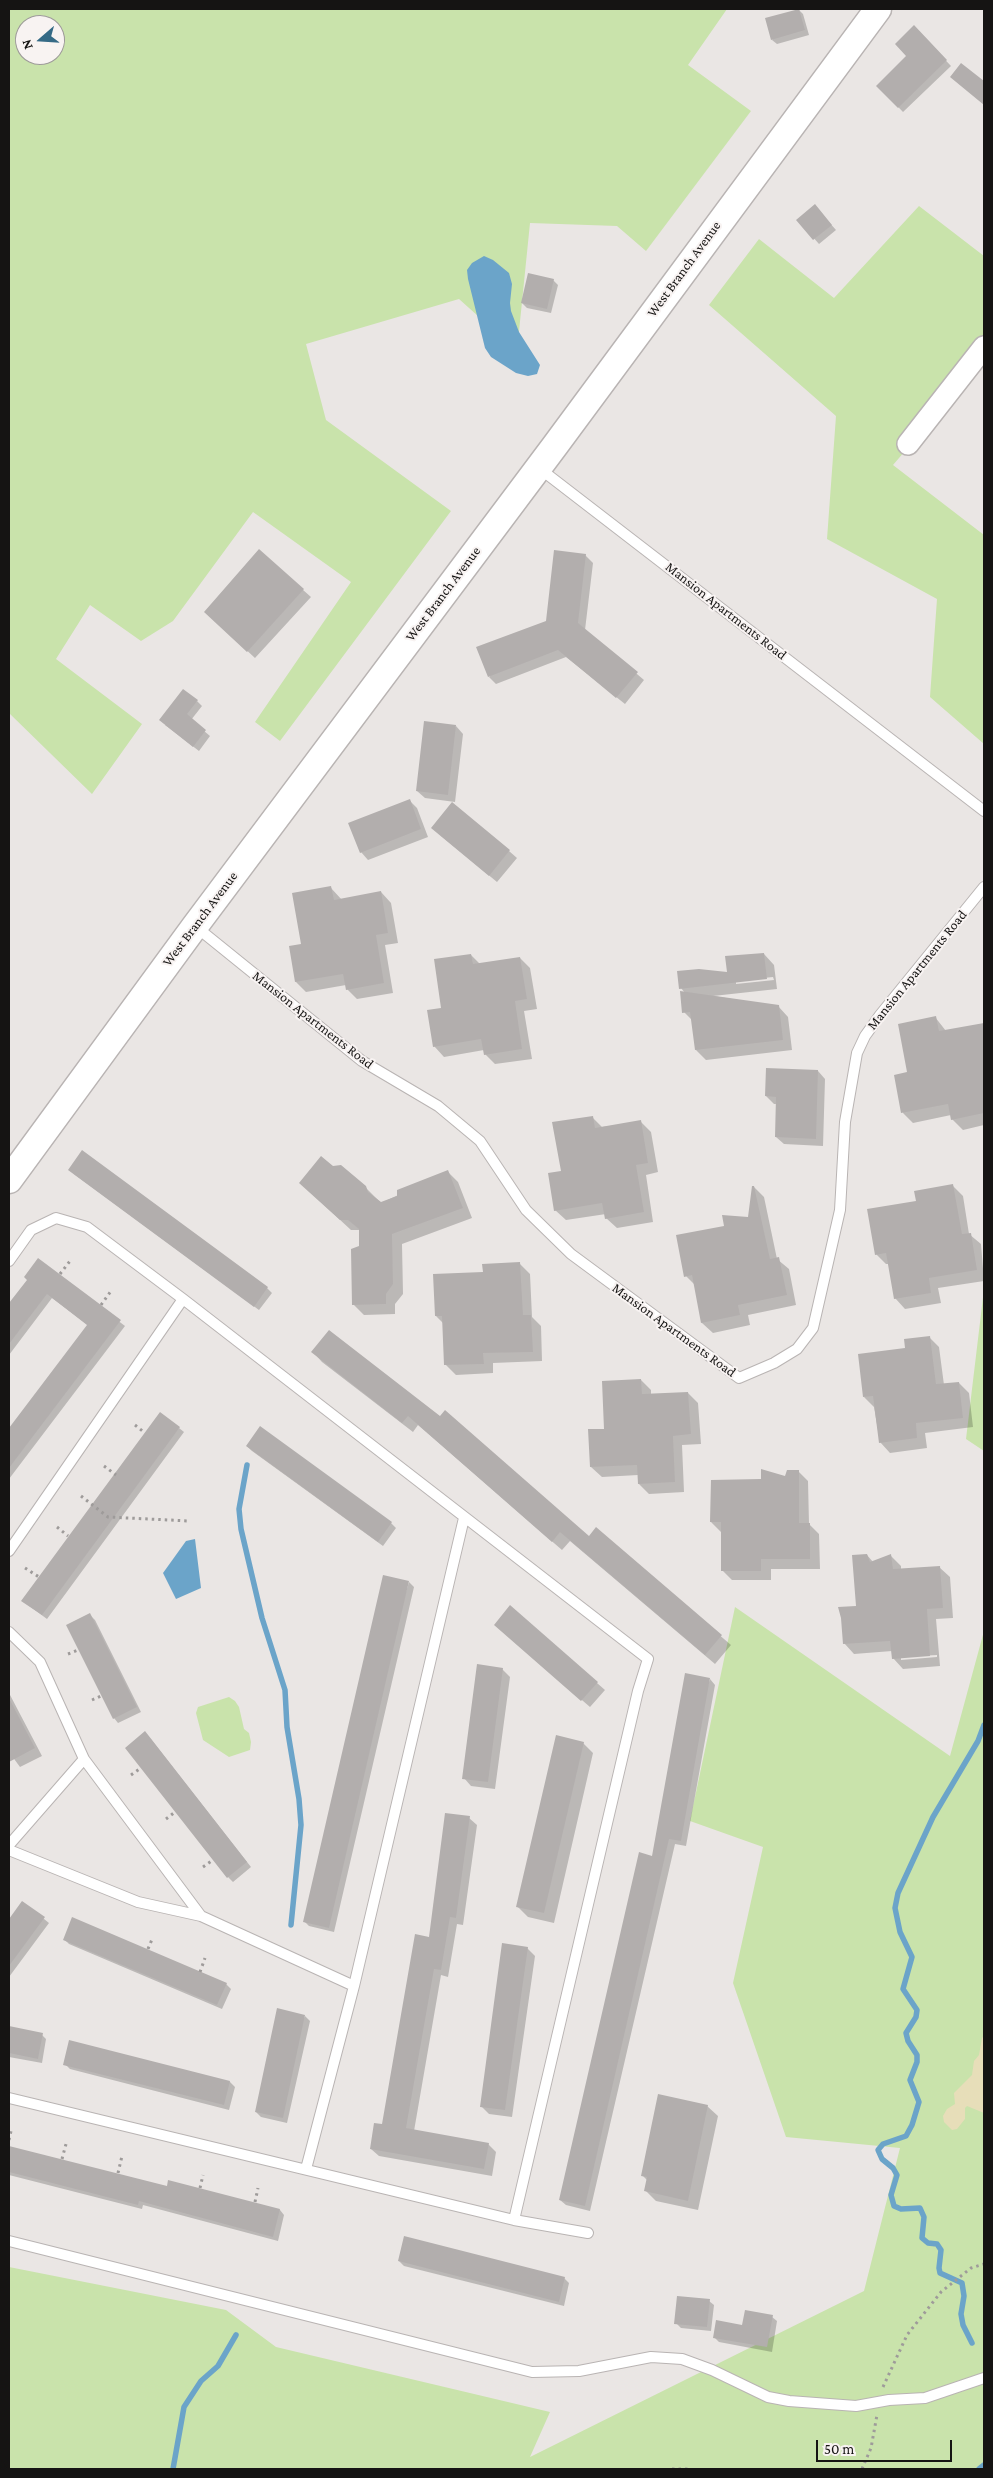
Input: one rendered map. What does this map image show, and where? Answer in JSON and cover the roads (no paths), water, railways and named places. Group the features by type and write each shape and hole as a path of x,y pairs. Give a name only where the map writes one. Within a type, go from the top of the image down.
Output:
{"street":[{"name":"West Branch Avenue","path":"9,1180 195,926 878,9"},
{"path":"908,444 984,347"}],"lane":[{"name":"Mansion Apartments Road","path":"538,467 984,811"},
{"name":"Mansion Apartments Road","path":"195,926 362,1062 438,1106 480,1142 526,1210 571,1254 739,1378 774,1363 798,1349 813,1328 840,1210 845,1122 856,1053 880,1015 984,887"},
{"path":"9,1261 31,1230 56,1218 86,1227 183,1298 648,1659 638,1690 514,2220"},
{"path":"9,1551 183,1298"},
{"path":"306,2168 354,1986 464,1518"},
{"path":"9,1632 40,1662 84,1760 202,1916"},
{"path":"9,1845 84,1760"},
{"path":"9,1850 138,1902 202,1916 354,1986"},
{"path":"9,2098 306,2168 514,2220 588,2233"},
{"path":"9,2241 532,2372 579,2371 651,2357 682,2359 712,2370 768,2397 789,2401 856,2406 926,2398 984,2378"}],"water":[{"path":"484,256 493,260 509,273 512,284 511,311 519,332 540,365 537,374 528,376 516,373 491,357 485,348 467,270 472,263"},
{"path":"195,1539 201,1588 176,1599 163,1573 186,1541"}],"waterway":[{"path":"247,1465 239,1509 241,1529 262,1618 285,1690 287,1727 299,1799 301,1825 291,1925"},
{"path":"972,2343 963,2325 961,2314 964,2296 962,2283 940,2273 941,2250 937,2244 928,2243 922,2238 924,2217 920,2208 901,2209 894,2206 891,2195 897,2175 893,2168 882,2159 878,2150 883,2144 906,2136 912,2125 919,2102 910,2080 917,2062 917,2055 908,2041 906,2033 916,2017 917,2010 903,1989 912,1957 900,1932 895,1908 898,1893 933,1817 978,1741 984,1725"},
{"path":"173,2469 184,2407 201,2381 218,2366 236,2335"},
{"path":"979,2469 984,2465"}]}
